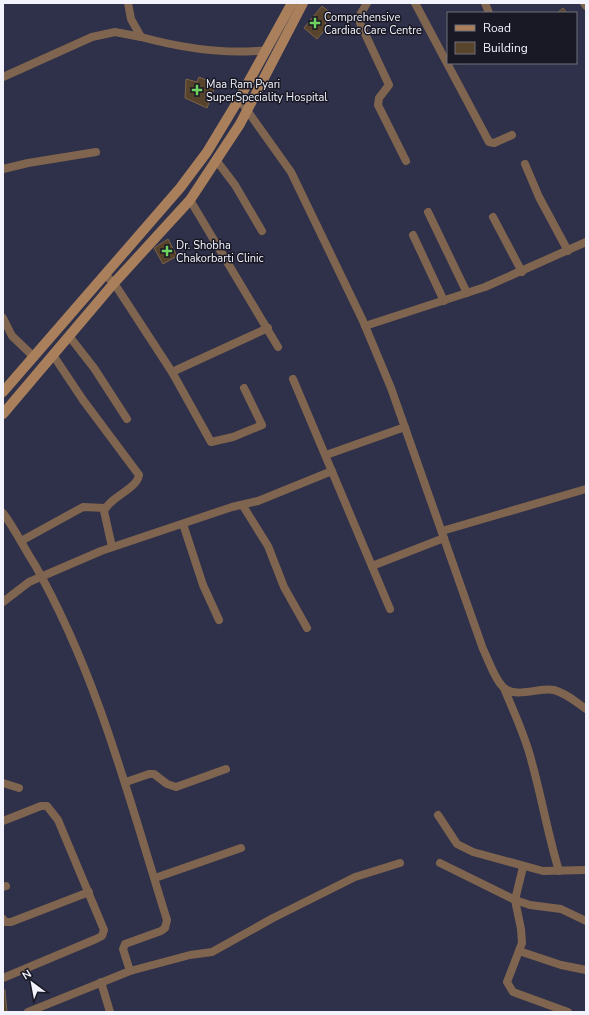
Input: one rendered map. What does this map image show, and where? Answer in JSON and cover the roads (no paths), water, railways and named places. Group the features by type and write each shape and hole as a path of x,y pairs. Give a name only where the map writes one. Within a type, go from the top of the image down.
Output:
{"main road":[{"path":"3,392 180,188 207,152 268,50 292,3"},
{"path":"3,414 114,284 190,200 248,110 303,3"}],"street":[{"path":"128,3 131,19 141,37"},
{"path":"367,3 360,15 360,23 389,85 379,98 378,105 406,161"},
{"path":"415,3 447,63"},
{"path":"3,77 92,37 115,32 141,37 176,47 227,50 268,50"},
{"path":"447,64 489,142 494,143 512,135"},
{"path":"239,99 291,172 365,326 405,427 483,649 504,688 524,736 532,762 549,838 559,871"},
{"path":"3,170 28,163 96,152"},
{"path":"216,160 235,185 262,231"},
{"path":"525,164 539,197 568,251"},
{"path":"190,200 278,347"},
{"path":"428,212 467,293"},
{"path":"493,218 522,272"},
{"path":"413,235 444,300"},
{"path":"365,326 467,293 522,272 586,242"},
{"path":"105,275 114,284 172,372 208,438 213,442 233,437 262,425 244,388"},
{"path":"3,318 12,336 34,357"},
{"path":"172,372 268,328"},
{"path":"69,336 94,368 127,419"},
{"path":"53,355 83,400 139,475 134,483 105,508 104,514 112,547"},
{"path":"293,379 390,609"},
{"path":"326,455 405,427"},
{"path":"3,602 24,584 112,547 232,507 243,506 258,501 332,471"},
{"path":"372,566 443,535 586,489"},
{"path":"243,506 268,546 284,587 307,628"},
{"path":"21,541 83,508 105,508"},
{"path":"3,513 21,541 62,615 92,685 126,782 167,920 165,928 125,944 123,949 130,971"},
{"path":"182,524 203,585 218,620"},
{"path":"504,688 513,692 553,690 561,692 586,709"},
{"path":"126,782 149,774 154,774 167,784 176,787 226,769"},
{"path":"3,783 19,788"},
{"path":"3,821 41,806 47,806 58,820 104,930 102,936 3,978"},
{"path":"438,815 458,844 464,848 523,867 559,871 586,870"},
{"path":"155,878 241,848"},
{"path":"28,1012 130,971 212,952 273,918 355,877 400,863"},
{"path":"440,863 515,900 530,905 561,909 586,921"},
{"path":"523,867 515,900 522,937 519,951 507,982 513,992 568,1012"},
{"path":"3,919 6,922 12,922 89,892"},
{"path":"519,951 561,965 586,970"},
{"path":"101,982 110,1012"}],"place":[{"name":"Comprehensive Cardiac Care Centre","path":"315,23"},
{"name":"Maa Ram Pyari SuperSpeciality Hospital","path":"197,90"},
{"name":"Dr. Shobha Chakorbarti Clinic","path":"167,251"}]}
